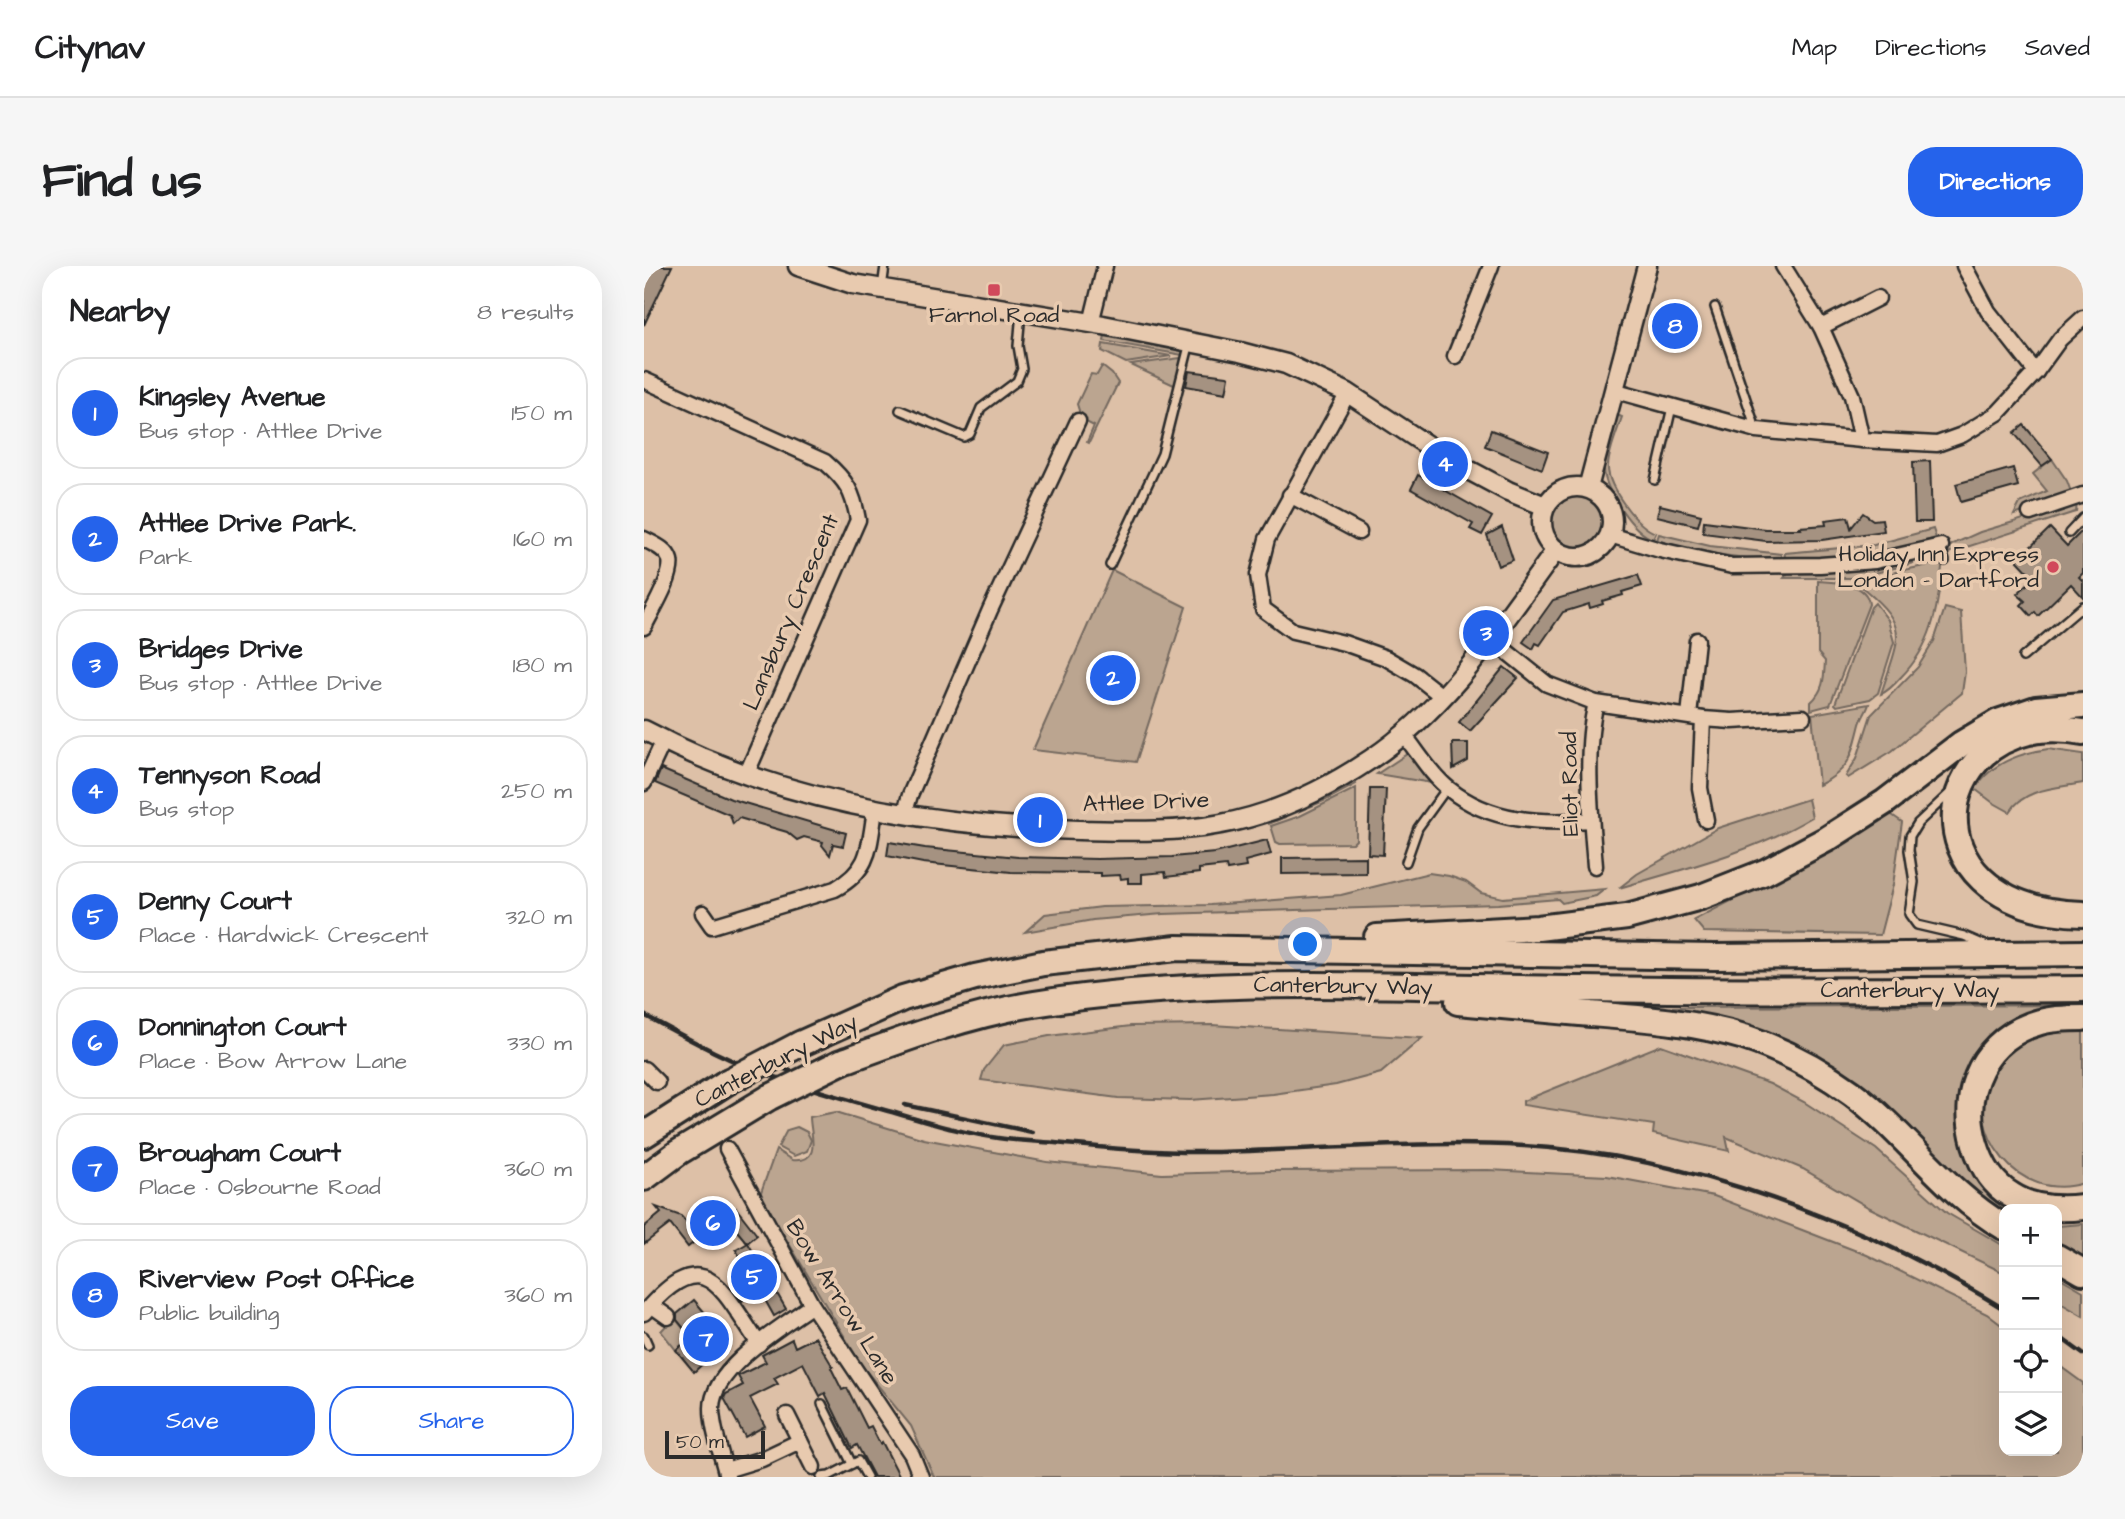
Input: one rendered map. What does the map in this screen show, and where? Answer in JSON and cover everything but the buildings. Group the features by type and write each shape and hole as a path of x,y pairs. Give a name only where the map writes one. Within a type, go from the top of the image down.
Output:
{"highway":[{"path":"1177,948 1538,928 1626,917 1729,887 1808,850 1869,813 1983,729 2029,711 2079,707"},
{"path":"2083,732 2056,729 2021,735 1984,755 1964,778 1956,800 1956,838 1964,859 1976,876 1998,893 2028,906 2083,914"},
{"name":"Canterbury Way","path":"644,1135 727,1082 800,1044 903,998 975,977 1043,963 1177,948 1714,957 2083,953"},
{"path":"1255,985 1635,1017 1695,1026 1742,1037 1783,1052 1854,1095 1961,1197 1999,1224"},
{"name":"Canterbury Way","path":"644,1178 679,1152 770,1097 841,1062 929,1030 1032,1004 1142,990 1255,985 1709,991 2083,989"},
{"path":"2083,1018 2040,1022 2006,1039 1990,1054 1979,1071 1969,1109 1970,1127 1982,1163 1992,1179 2010,1195 2028,1204 2049,1209 2083,1207"},
{"path":"2062,1260 2083,1272"}],"street":[{"path":"798,266 853,284 1091,323 1286,364 1348,393 1448,459 1508,491 1545,506"},
{"path":"1091,323 1105,266"},
{"path":"1455,356 1491,266"},
{"path":"1588,488 1647,266"},
{"path":"1783,266 1821,327 1852,396 1861,440"},
{"path":"1964,266 1989,311 2036,372"},
{"path":"1821,327 1878,298"},
{"path":"1613,390 1757,430 1937,444 1962,435 1998,413 2036,372 2060,339 2083,318"},
{"name":"Lansbury Crescent","path":"644,380 825,462 842,477 854,496 858,520 746,775"},
{"path":"1348,393 1267,538 1258,575 1263,609 1293,631 1344,643 1386,658 1415,675 1443,697"},
{"path":"904,815 910,794 990,610 1079,421"},
{"path":"1578,486 1588,488 1606,502 1611,513 1610,535 1592,554 1567,556 1547,541 1542,530 1545,506 1559,491 1578,486"},
{"path":"1290,495 1359,532"},
{"path":"2030,513 2083,495"},
{"path":"1610,535 1660,550 1732,566 1875,561 1941,546"},
{"path":"644,539 666,552 670,560 670,572 644,628"},
{"name":"Attlee Drive","path":"644,730 746,775 812,795 904,815 961,823 1040,829 1138,830 1221,824 1275,810 1303,798 1355,770 1404,735 1443,697 1491,639 1556,550"},
{"path":"1491,639 1548,684 1596,703 1732,721 1803,717"},
{"path":"1698,640 1696,718 1700,788 1706,820"},
{"name":"Eliot Road","path":"1595,866 1591,820 1591,724 1596,703"},
{"path":"1404,735 1447,788 1484,811 1550,823 1591,820"},
{"path":"644,783 664,740"},
{"path":"704,913 712,926 835,890 864,865 875,810"},
{"path":"644,1069 657,1083"},
{"name":"Bow Arrow Lane","path":"727,1149 812,1305 912,1455 921,1477"},
{"path":"668,1317 647,1309 667,1287 680,1280 688,1277 706,1279 724,1292 759,1344"},
{"path":"800,1441 727,1473 713,1416 715,1392 728,1373 759,1344 812,1305"},
{"path":"787,1415 818,1474"}],"lane":[{"path":"882,289 885,266"},
{"path":"1715,307 1757,430"},
{"path":"900,411 964,437 970,434 981,408 1021,376 1018,346 1021,311"},
{"path":"1110,565 1162,454 1190,342"},
{"path":"1655,480 1672,406"},
{"path":"2069,533 2083,518"},
{"path":"1941,546 1945,561"},
{"path":"2023,657 2083,606"},
{"path":"1964,778 1925,815 1912,832 1909,846 1914,882 1909,914 1915,924 1978,941 1998,954"},
{"path":"1406,862 1418,828 1447,788"},
{"path":"644,1336 648,1345"},
{"path":"822,1404 852,1464"},
{"path":"818,1474 829,1477 859,1462 867,1477"}],"shaded area":[{"path":"1105,335 1184,349 1183,355 1104,341"},
{"path":"1103,344 1171,356 1126,363 1102,351"},
{"path":"1182,359 1176,386 1131,365"},
{"path":"1102,366 1118,383 1089,443 1087,442 1094,426 1082,420 1077,404 1091,374 1097,375"},
{"path":"1617,415 1622,417 1610,454 1609,474 1612,484 1632,514 1656,533 1653,539 1637,528 1621,510 1605,478 1605,456"},
{"path":"2052,459 2071,492 2056,501 2014,515 2020,503 2047,491 2033,474"},
{"path":"1576,491 1593,496 1601,504 1606,521 1601,538 1593,546 1576,551 1559,546 1551,538 1546,521 1551,504 1559,496"},
{"path":"2077,503 2076,512 1948,553 1953,544 1980,532"},
{"path":"1933,529 1936,538 1871,556 1784,561 1785,553 1874,545"},
{"path":"1659,534 1710,546 1781,554 1781,560 1703,552 1657,540"},
{"path":"1911,559 1913,563 1857,578 1784,578 1788,573 1854,570"},
{"path":"1939,563 1942,567 1938,597 1927,639 1911,665 1894,685 1881,694 1893,658 1897,633 1887,611 1857,583"},
{"path":"1112,570 1186,607 1136,762 1033,750"},
{"path":"1818,581 1856,587 1863,591 1869,604 1830,705 1811,710 1811,702 1823,683 1825,661 1818,653"},
{"path":"1875,603 1888,620 1894,642 1878,693 1870,699 1837,706 1835,704 1871,607"},
{"path":"1945,608 1961,612 1965,672 1962,693 1892,751 1848,778 1846,776 1857,758 1871,715 1918,667 1934,641"},
{"path":"1869,704 1848,761 1837,774 1819,785 1812,714"},
{"path":"2048,749 2083,754 2083,783 2033,794 2016,804 2010,812 1975,789 1997,766 2027,753"},
{"path":"1407,754 1411,757 1432,783 1377,774"},
{"path":"1353,778 1356,784 1269,824 1267,818"},
{"path":"1356,788 1356,840 1353,843 1276,842 1271,826 1300,816"},
{"path":"1808,799 1812,817 1790,829 1742,850 1619,888 1637,874 1718,828"},
{"path":"1889,813 1902,822 1893,885 1880,935 1704,932 1694,920 1856,836"},
{"path":"1429,873 1449,876 1466,882 1481,893 1503,898 1605,889 1596,896 1562,903 1558,899 1498,904 1163,914 1093,920 1025,932 1045,914 1102,907 1210,905 1341,895"},
{"path":"2083,1005 2083,1011 1982,1051 1977,1177 1990,1197 1999,1204 1999,1212 1879,1104 1673,1013 1673,1007"},
{"path":"2083,1022 2083,1183 2060,1187 2038,1183 2018,1173 2002,1158 1990,1139 1984,1118 1983,1096 1989,1073 2025,1034"},
{"path":"1212,1025 1422,1038 1381,1073 1336,1085 1273,1094 1190,1100 1118,1098 981,1080 984,1070 1004,1045 1049,1036 1131,1026"},
{"path":"1661,1045 1770,1084 1804,1102 1876,1149 1947,1213 1999,1243 1999,1271 1868,1207 1803,1169 1726,1137 1729,1151 1653,1134 1654,1125 1523,1105 1523,1101"},
{"path":"836,1112 924,1139 1047,1162 1162,1174 1488,1170 1607,1176 1714,1196 1867,1255 1987,1314 1999,1323 1999,1456 2062,1456 2062,1368 2083,1383 2083,1477 934,1477 911,1426 862,1366 760,1195 776,1150 792,1160 808,1157 813,1146 810,1117"},
{"path":"797,1127 807,1132 811,1140 807,1151 794,1156 778,1147 787,1130"},
{"path":"2083,1224 2083,1262 2062,1249 2062,1226"},
{"path":"2062,1279 2083,1291 2083,1316 2062,1304"},
{"path":"674,1317 683,1328 687,1325 695,1334 676,1350 661,1331"}],"railway":[{"path":"644,1015 723,1056 772,1076 929,1123 998,1138 1133,1150 1192,1152 1485,1144 1586,1152 1649,1163 1711,1179 1834,1222 1950,1278 1999,1306"},
{"path":"751,1058 797,1073"},
{"path":"905,1105 1032,1132"},
{"path":"2062,1339 2083,1354"}],"place":[{"name":"Farnol Road","path":"994,290"},
{"name":"Riverview Post Office","path":"1675,326"},
{"name":"Tennyson Road","path":"1445,464"},
{"name":"Holiday Inn Express London - Dartford","path":"2053,567"},
{"name":"Bridges Drive","path":"1486,633"},
{"name":"Attlee Drive Park.","path":"1113,678"},
{"name":"Kingsley Avenue","path":"1040,820"},
{"name":"Donnington Court","path":"713,1223"},
{"name":"Denny Court","path":"754,1277"},
{"name":"Brougham Court","path":"706,1339"}]}
